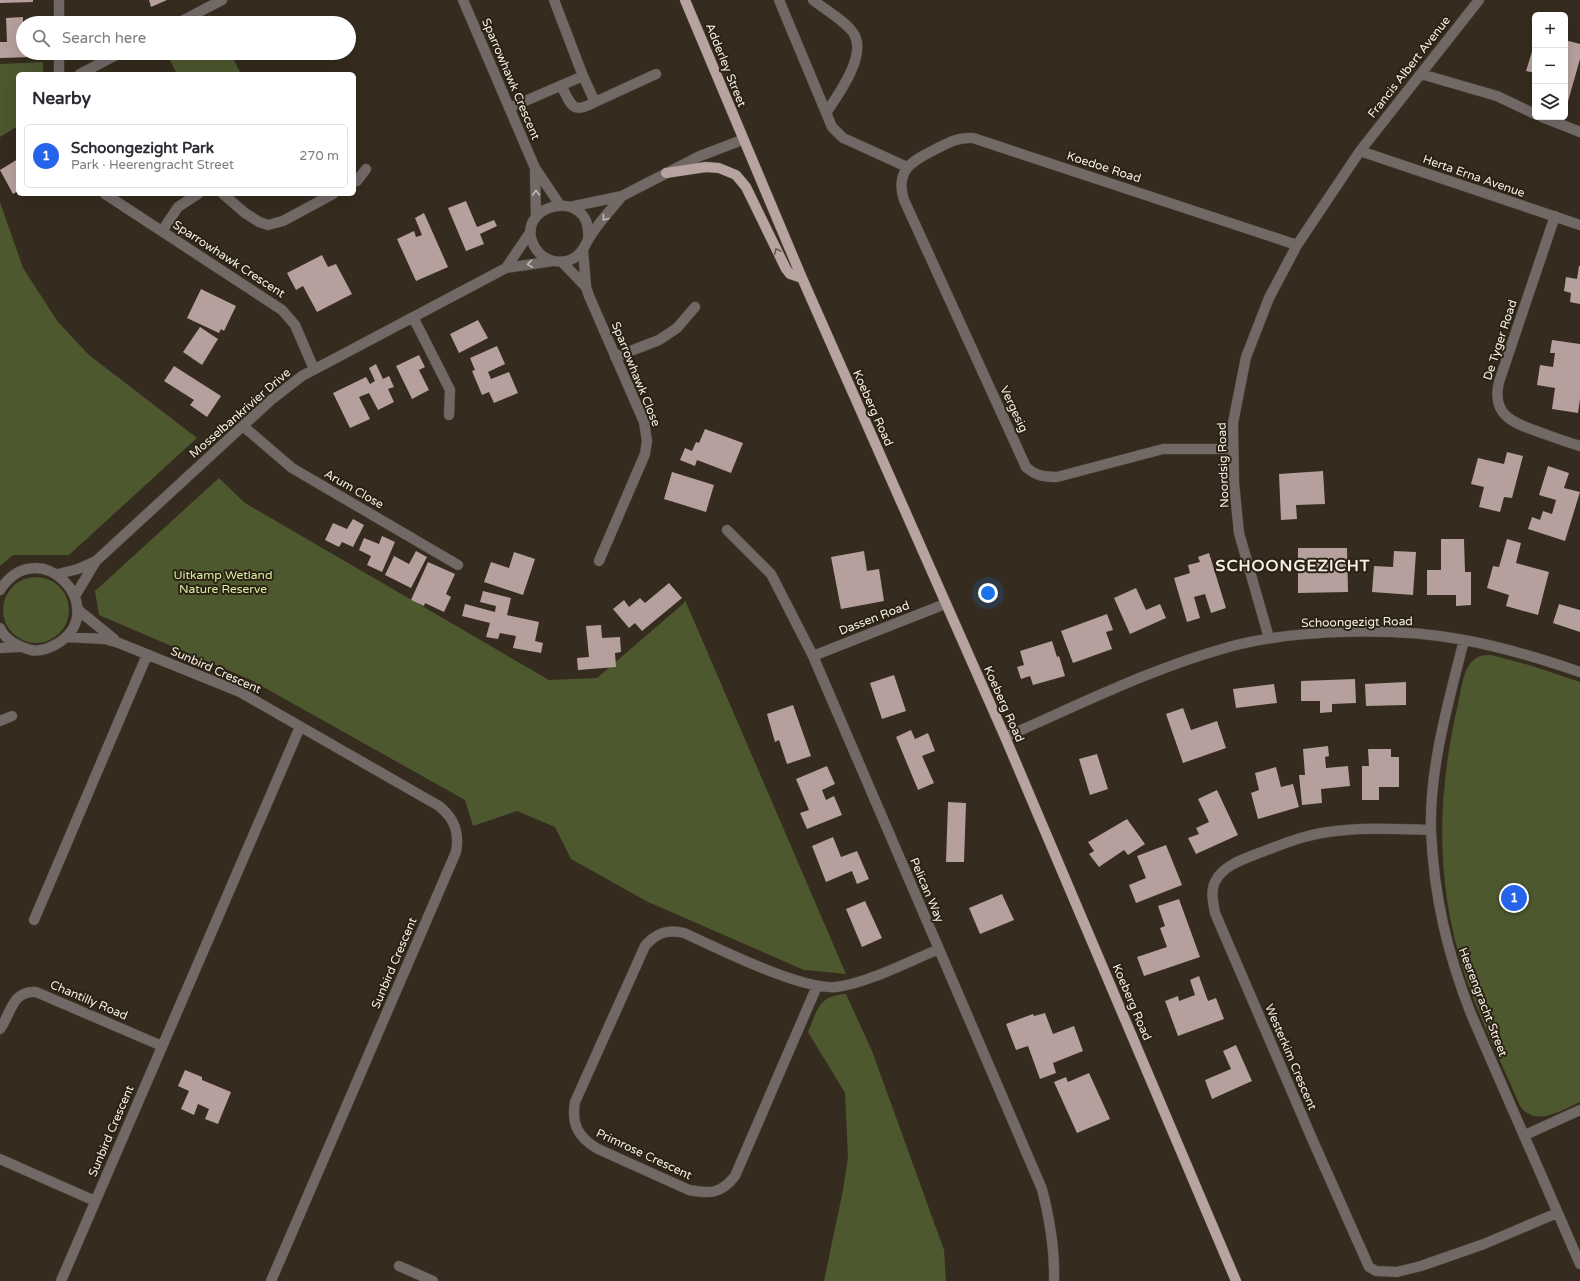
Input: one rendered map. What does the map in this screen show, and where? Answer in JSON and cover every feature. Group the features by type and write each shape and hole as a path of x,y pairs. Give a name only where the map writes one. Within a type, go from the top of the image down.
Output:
{"main road":[{"name":"Adderley Street","path":"685,0 742,140"},
{"name":"Koeberg Road","path":"742,140 945,604 1005,737 1236,1281"},
{"path":"666,174 706,167 719,168 736,174 746,187 786,269 790,274 802,278"}],"street":[{"path":"59,0 59,16"},
{"path":"191,16 222,0"},
{"name":"Sparrowhawk Crescent","path":"463,0 535,168 560,204"},
{"path":"554,0 583,76 596,102"},
{"path":"781,0 832,127 843,138 907,167"},
{"path":"813,0 853,33 857,46 857,53 850,73 840,93 826,113"},
{"name":"Francis Albert Avenue","path":"1360,151 1479,0"},
{"path":"59,60 59,72"},
{"path":"84,72 107,60"},
{"path":"562,87 570,104 574,108 583,109 656,74"},
{"path":"1421,74 1497,96 1532,113"},
{"path":"509,108 562,87 583,76"},
{"path":"1550,120 1580,132"},
{"name":"Koedoe Road","path":"907,167 918,158 956,140 966,138 979,140 1297,245"},
{"path":"570,207 622,196 700,156 742,140"},
{"name":"Herta Erna Avenue","path":"1360,151 1580,225"},
{"name":"Noordsig Road","path":"1269,638 1239,533 1234,483 1233,423 1246,357 1269,298 1297,245 1360,151"},
{"name":"Vergesig","path":"907,167 902,183 904,200 1026,467 1032,473 1043,477 1057,477 1163,449 1233,449"},
{"name":"Sparrowhawk Crescent","path":"535,168 536,217"},
{"path":"356,180 366,169"},
{"name":"Sparrowhawk Crescent","path":"108,196 288,314 314,369"},
{"path":"162,231 178,207 195,196"},
{"path":"225,196 249,216 268,225 283,221 329,196"},
{"path":"583,250 588,240 622,196"},
{"path":"536,217 549,207 560,204 570,207 576,210 585,220 588,226 588,240"},
{"name":"De Tyger Road","path":"1555,216 1499,382 1497,399 1501,410 1513,422 1580,446"},
{"name":"Mosselbankrivier Drive","path":"506,268 531,231 536,217"},
{"path":"531,231 531,238 537,250 547,259 558,261"},
{"name":"Mosselbankrivier Drive","path":"58,574 78,569 96,560 286,387 314,369 506,268 574,258 583,250"},
{"name":"Sparrowhawk Close","path":"583,250 586,287 644,422 647,441 645,454 599,561"},
{"name":"Sparrowhawk Close","path":"558,261 586,287"},
{"path":"615,356 659,340 677,328 694,307"},
{"path":"413,317 450,390 449,415"},
{"name":"Arum Close","path":"244,426 292,468 458,565"},
{"name":"Pelican Way","path":"727,530 771,574 813,656 1042,1189 1050,1220 1055,1252 1054,1281"},
{"name":"Mosselbankrivier Drive","path":"75,596 96,560"},
{"path":"0,590 7,580 22,570 40,568 58,574 68,583 75,596 77,609 75,622 66,637 52,647 35,650 18,647 0,648"},
{"name":"Dassen Road","path":"813,656 945,604"},
{"name":"Sunbird Crescent","path":"77,609 88,620 120,643"},
{"path":"0,628 2,633 18,647"},
{"name":"Schoongezigt Road","path":"1005,737 1125,684 1229,647 1269,638 1320,633 1366,632 1425,634 1464,640 1537,658 1580,672"},
{"name":"Sunbird Crescent","path":"66,637 105,639 120,643 240,692 439,806 452,818 456,827 458,843 456,852 271,1281"},
{"name":"Heerengracht Street","path":"1464,640 1439,747 1431,830 1439,906 1445,939 1455,972 1471,1014 1580,1264"},
{"path":"34,920 147,655"},
{"path":"0,721 12,716"},
{"name":"Sunbird Crescent","path":"61,1281 300,726"},
{"name":"Westerkim Crescent","path":"1431,830 1372,828 1328,832 1294,840 1253,855 1234,863 1222,872 1215,880 1212,890 1215,912 1316,1148 1369,1267 1376,1271 1397,1272 1421,1266 1484,1244 1557,1213"},
{"name":"Primrose Crescent","path":"817,986 735,1176 727,1186 716,1191 703,1193 689,1190 598,1149 586,1141 577,1129 573,1113 575,1102 645,946 654,937 668,931 684,933 771,971 817,986 835,987 854,984 939,949"},
{"name":"Chantilly Road","path":"0,1029 15,999 26,992 36,992 162,1046"},
{"path":"1525,1135 1580,1110"},
{"path":"0,1159 95,1201"},
{"path":"400,1266 433,1281"}],"green space":[{"path":"170,60 234,60 240,72 176,72"},
{"path":"43,62 43,72 16,72 16,127 0,137 0,64"},
{"path":"0,202 23,268 58,322 89,355 197,438 69,555 13,555 0,566"},
{"name":"Uitkamp Wetland Nature Reserve","path":"219,478 245,503 549,680 597,678 684,603 685,600 846,974 804,970 648,902 571,859 555,827 517,811 473,826 465,800 251,680 99,615 95,591"},
{"path":"36,577 48,580 59,587 66,598 69,610 66,622 59,633 48,640 36,643 24,640 13,633 6,622 3,610 6,598 13,587 24,580"},
{"path":"1491,655 1529,665 1580,682 1580,1102 1557,1113 1541,1117 1533,1116 1520,1106 1476,1006 1464,972 1455,938 1448,905 1444,872 1442,838 1446,772 1461,688 1466,671 1470,664 1475,659 1482,656"},
{"path":"846,994 872,1051 944,1250 946,1281 824,1281 843,1190 848,1157 845,1093 808,1032 817,1010 824,1001 837,995"}],"building":[{"path":"0,0 33,0 33,2 0,3"},
{"path":"149,0 167,0 151,7"},
{"path":"16,17 16,58 0,58 0,42 7,42 6,18"},
{"path":"1568,41 1580,44 1580,59 1568,101"},
{"path":"1532,52 1532,72 1526,71"},
{"path":"16,160 16,192 13,194 0,170"},
{"path":"466,201 477,227 494,220 497,226 480,234 484,244 466,251 448,208"},
{"path":"424,213 448,267 416,281 397,239 414,231 416,237 422,235 415,218"},
{"path":"322,255 328,267 336,264 352,294 317,312 303,286 296,290 287,273"},
{"path":"1579,266 1580,304 1570,302 1571,293 1564,291 1566,277 1577,279"},
{"path":"201,289 236,306 224,331 221,329 219,333 187,318"},
{"path":"478,320 488,338 459,353 450,334"},
{"path":"200,327 218,339 202,365 183,352"},
{"path":"1552,340 1580,344 1580,399 1578,413 1552,409 1555,388 1537,385 1540,365 1553,367 1555,353 1550,353"},
{"path":"497,346 505,364 488,372 491,379 509,372 518,393 494,403 489,392 482,395 472,371 475,370 470,358"},
{"path":"419,355 425,367 419,370 429,390 412,399 396,366"},
{"path":"376,364 383,379 389,376 394,387 388,389 394,402 378,410 369,393 359,397 370,419 350,428 333,393 366,377 370,384 375,381 369,368"},
{"path":"174,366 221,396 207,417 190,405 194,400 164,381"},
{"path":"705,429 743,443 731,473 697,460 695,466 680,460 685,448 692,451 696,442 699,443"},
{"path":"1507,452 1523,456 1512,498 1504,497 1500,512 1479,507 1484,487 1471,484 1478,458 1504,464"},
{"path":"1548,466 1569,473 1564,488 1580,492 1565,541 1528,529 1532,517 1540,520 1543,511 1552,514 1556,500 1539,495"},
{"path":"1323,471 1325,504 1296,505 1297,519 1281,520 1279,474"},
{"path":"672,472 714,485 706,512 664,499"},
{"path":"353,519 364,525 353,547 342,542 339,547 325,540 333,523 347,529"},
{"path":"382,536 395,542 382,572 367,565 371,556 359,550 364,538 379,544"},
{"path":"1441,539 1464,539 1465,572 1471,572 1471,605 1456,606 1456,595 1427,595 1427,570 1441,570"},
{"path":"1507,539 1521,543 1516,563 1549,572 1538,615 1506,606 1509,595 1487,588 1493,566 1499,567"},
{"path":"1298,548 1347,548 1348,592 1298,593"},
{"path":"416,551 427,557 411,588 385,575 394,556 409,564"},
{"path":"864,551 867,571 879,569 884,601 841,609 831,557"},
{"path":"1394,551 1416,552 1413,595 1372,592 1374,566 1393,567"},
{"path":"514,552 535,559 523,595 484,582 491,562 509,568"},
{"path":"1209,553 1226,608 1211,613 1205,594 1194,597 1200,618 1187,622 1174,578 1190,573 1188,565 1200,562 1198,557"},
{"path":"428,562 455,574 446,594 451,597 444,612 425,603 424,606 411,600"},
{"path":"669,583 682,598 642,631 635,623 629,628 613,609 624,600 629,607 640,598 645,603"},
{"path":"1136,588 1146,610 1160,604 1166,618 1130,634 1114,598"},
{"path":"483,591 511,598 507,615 539,622 535,641 543,643 541,653 513,648 516,636 500,633 498,639 486,637 490,623 462,616 465,604 495,612 496,606 480,602"},
{"path":"1559,604 1580,610 1580,632 1553,623"},
{"path":"1107,614 1113,630 1106,632 1112,649 1073,663 1061,631"},
{"path":"601,625 602,638 620,637 621,652 615,653 616,667 578,670 577,658 589,657 586,626"},
{"path":"1052,641 1057,657 1059,656 1065,676 1033,685 1030,676 1021,679 1017,667 1024,665 1020,651"},
{"path":"894,675 906,711 882,719 870,683"},
{"path":"1355,679 1356,703 1332,704 1332,712 1320,713 1320,701 1301,701 1301,681"},
{"path":"1406,682 1406,705 1366,706 1365,684"},
{"path":"1274,684 1277,703 1236,708 1233,689"},
{"path":"793,705 811,756 787,764 779,740 775,742 767,714"},
{"path":"1183,708 1191,730 1217,721 1226,748 1183,763 1166,714"},
{"path":"911,730 915,739 928,733 935,751 922,756 934,783 918,790 896,737"},
{"path":"1328,746 1329,756 1325,757 1326,768 1348,766 1350,786 1321,789 1322,803 1302,805 1299,775 1305,775 1303,749"},
{"path":"1368,749 1391,749 1391,757 1399,757 1399,787 1379,787 1379,800 1362,800 1362,766 1369,766"},
{"path":"1097,754 1108,789 1090,795 1079,759"},
{"path":"827,766 835,784 822,790 826,800 834,796 842,815 807,829 800,813 809,810 796,779"},
{"path":"1276,767 1281,787 1293,784 1299,807 1258,819 1251,793 1259,790 1255,773"},
{"path":"1217,790 1238,835 1196,854 1188,838 1199,834 1196,828 1209,822 1198,799"},
{"path":"948,802 966,803 964,862 946,862"},
{"path":"1127,819 1145,844 1128,855 1124,850 1099,867 1089,854 1094,851 1088,842"},
{"path":"833,837 841,857 857,851 869,879 857,884 852,871 826,882 812,846"},
{"path":"1166,845 1182,885 1136,903 1129,885 1146,878 1137,856"},
{"path":"1002,894 1014,920 980,934 969,908"},
{"path":"1179,899 1200,957 1144,976 1137,957 1167,947 1160,928 1165,926 1158,906"},
{"path":"865,901 882,938 862,947 846,909"},
{"path":"1199,976 1208,1001 1216,998 1224,1019 1178,1036 1165,1001 1178,996 1179,1001 1195,995 1190,980"},
{"path":"1045,1013 1053,1034 1074,1026 1083,1051 1053,1063 1056,1073 1040,1079 1028,1046 1016,1050 1006,1024 1033,1014 1034,1016"},
{"path":"1236,1045 1252,1081 1212,1099 1205,1080 1231,1069 1223,1051"},
{"path":"185,1070 202,1077 202,1080 231,1092 218,1124 205,1119 209,1109 198,1104 194,1115 181,1109 189,1091 178,1086"},
{"path":"1089,1073 1110,1119 1077,1133 1054,1082 1066,1077 1068,1082"}],"place":[{"name":"Schoongezight Park","path":"1514,898"}],"district":[{"name":"SCHOONGEZICHT","path":"1293,566"}]}
